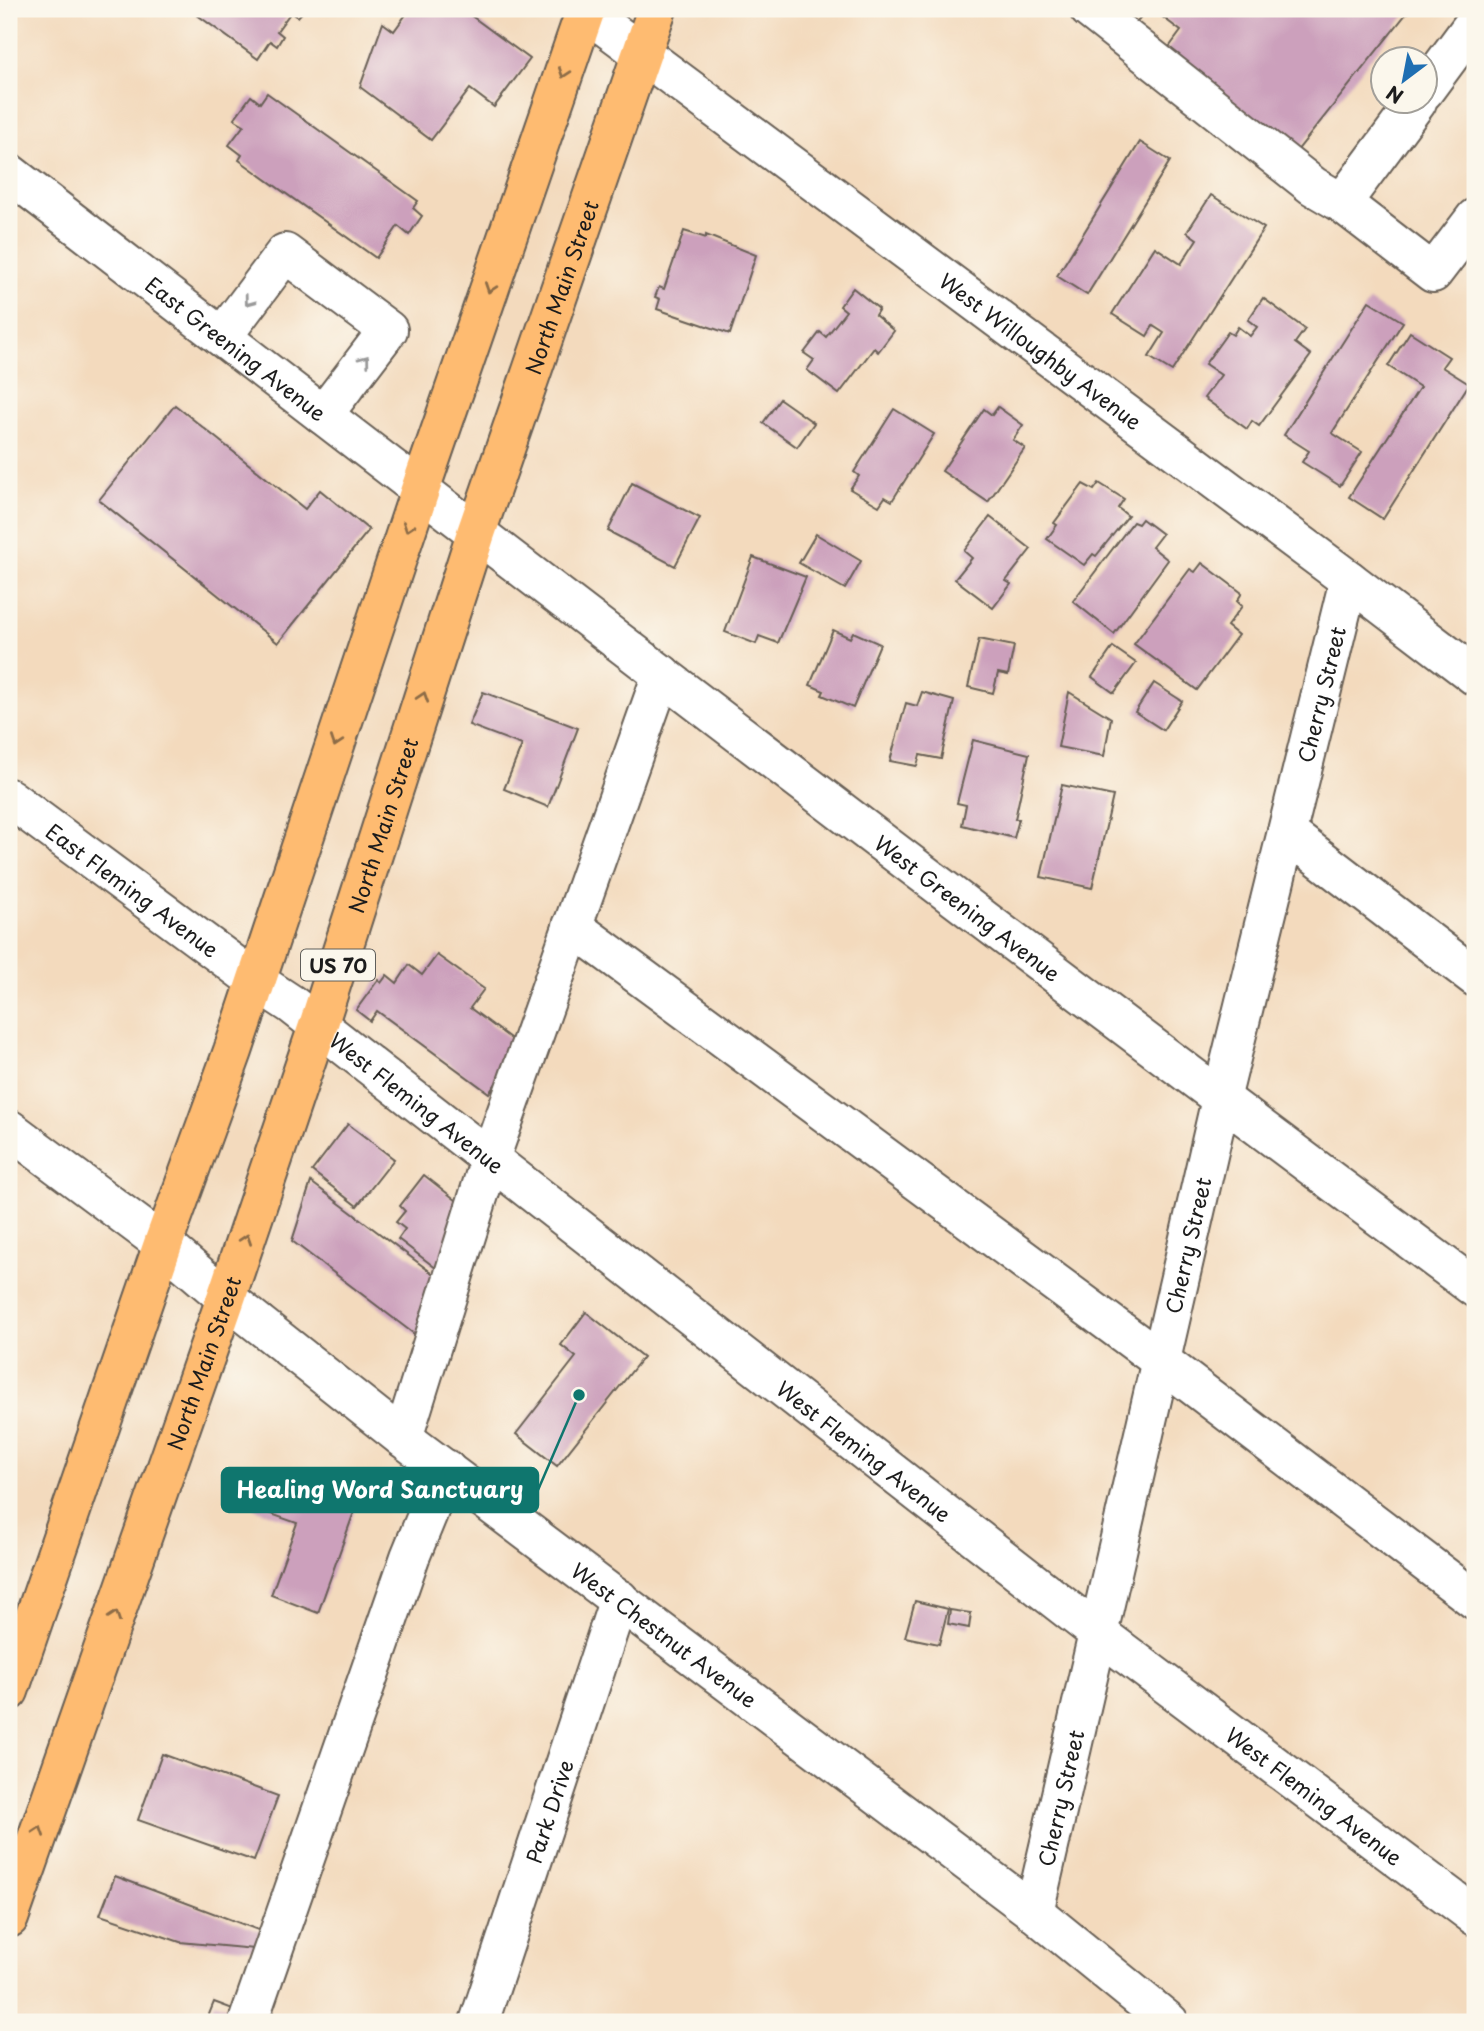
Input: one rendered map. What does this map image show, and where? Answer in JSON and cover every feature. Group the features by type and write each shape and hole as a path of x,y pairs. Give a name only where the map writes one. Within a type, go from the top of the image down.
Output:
{"main road":[{"name":"North Main Street","path":"9,1918 226,1298 318,1026 469,528 657,9"},
{"path":"9,1691 163,1244 233,1051 420,490 590,14"}],"street":[{"path":"1090,9 1313,186 1342,203 1433,273 1475,218"},
{"name":"West Willoughby Avenue","path":"590,14 1475,676"},
{"path":"1438,72 1475,22"},
{"path":"1342,203 1407,116"},
{"name":"East Greening Avenue","path":"9,173 469,528"},
{"path":"222,337 285,253 388,330 323,415"},
{"name":"West Greening Avenue","path":"469,528 1221,1099 1475,1288"},
{"name":"Cherry Street","path":"1034,1912 1221,1099 1349,580"},
{"path":"403,1438 489,1159 662,674"},
{"name":"East Fleming Avenue","path":"9,798 256,981"},
{"path":"1287,833 1475,977"},
{"path":"572,926 1161,1361 1475,1600"},
{"name":"West Fleming Avenue","path":"256,981 318,1026 1098,1633 1475,1916"},
{"name":"West Chestnut Avenue","path":"9,1129 163,1244 226,1298 403,1438 1034,1912 1169,2022"},
{"path":"247,2022 410,1557 446,1469"},
{"name":"Park Drive","path":"479,2022 619,1599"}],"building":[{"path":"189,9 305,9 298,17 291,12 277,31 283,36 277,46 270,41 258,59"},
{"path":"410,9 462,9 530,59 494,107 470,89 431,140 360,87 383,23 394,31"},
{"path":"1113,9 1147,9 1134,25"},
{"path":"1152,9 1410,9 1381,46 1368,46 1368,62 1296,152 1167,50 1181,31"},
{"path":"267,93 418,201 413,208 422,216 409,235 398,226 376,258 239,160 242,155 229,145 244,125 234,119 251,96 260,103"},
{"path":"1140,142 1170,161 1087,295 1057,276"},
{"path":"1211,195 1264,228 1172,371 1149,357 1164,333 1153,326 1147,336 1112,314 1155,247 1181,264 1197,239 1187,232"},
{"path":"684,231 706,238 706,235 756,255 730,334 657,309 660,299 655,297 659,287 664,289"},
{"path":"853,288 879,309 875,315 894,331 878,352 874,348 839,394 807,370 814,360 804,353 820,332 826,337 846,311 840,306"},
{"path":"1263,298 1305,329 1295,343 1311,355 1259,426 1252,421 1247,429 1204,398 1221,375 1205,364 1228,332 1233,335 1238,327 1250,336 1257,327 1248,320"},
{"path":"1369,301 1403,322 1332,433 1362,452 1340,486 1302,462 1309,451 1284,435"},
{"path":"1410,332 1449,357 1442,367 1469,384 1383,519 1349,497 1420,387 1388,366"},
{"path":"780,399 814,423 797,447 763,423"},
{"path":"175,405 305,509 320,490 369,530 278,643 99,500"},
{"path":"998,407 1023,425 1013,440 1025,448 988,502 942,471 984,409 992,415"},
{"path":"894,409 934,434 892,501 885,497 879,506 850,489 859,476 854,472"},
{"path":"632,483 700,518 675,566 608,531"},
{"path":"1099,483 1124,499 1118,508 1128,516 1096,556 1093,554 1084,565 1047,539 1057,525 1054,523 1083,484 1094,490"},
{"path":"990,517 1031,549 1006,581 1011,584 993,608 955,579 972,558 964,551"},
{"path":"1142,519 1162,534 1152,547 1168,560 1114,634 1073,601 1133,522 1138,524"},
{"path":"816,534 861,561 845,589 799,563"},
{"path":"753,557 806,577 778,643 759,636 756,644 725,632"},
{"path":"1202,563 1242,593 1237,601 1242,606 1227,626 1238,635 1197,690 1134,644 1190,569 1195,572"},
{"path":"833,630 850,638 853,632 880,644 853,708 822,695 824,691 810,685"},
{"path":"979,639 1014,646 1008,675 998,673 993,693 968,687"},
{"path":"1113,647 1136,663 1114,693 1092,677"},
{"path":"1154,683 1182,701 1163,730 1135,712"},
{"path":"483,692 578,728 548,807 504,789 522,745 469,725"},
{"path":"922,692 954,701 941,759 920,755 917,766 890,761 906,703 917,706"},
{"path":"1069,692 1111,718 1104,756 1058,747"},
{"path":"973,740 1029,754 1015,819 1019,819 1014,838 962,825 966,805 957,803"},
{"path":"1062,785 1113,796 1092,888 1041,877"},
{"path":"437,955 484,989 470,1008 522,1047 489,1093 377,1011 370,1021 356,1010 378,980 381,983 387,975 397,983 409,965 422,975"},
{"path":"348,1124 394,1159 357,1206 312,1171"},
{"path":"424,1175 466,1208 437,1269 398,1239 405,1229 396,1222 405,1211 400,1206"},
{"path":"311,1182 444,1282 422,1340 292,1241"},
{"path":"586,1312 643,1357 557,1466 516,1434 576,1357 561,1345"},
{"path":"264,1480 354,1512 318,1613 271,1595 297,1523 254,1508"},
{"path":"915,1601 948,1609 939,1644 905,1637"},
{"path":"950,1610 971,1613 969,1628 948,1624"},
{"path":"162,1754 278,1796 254,1861 138,1820"},
{"path":"115,1876 261,1931 254,1949 180,1942 100,1915"},
{"path":"214,2002 233,2009 229,2022 206,2022"}],"place":[{"name":"Healing Word Sanctuary","path":"579,1395"}]}
